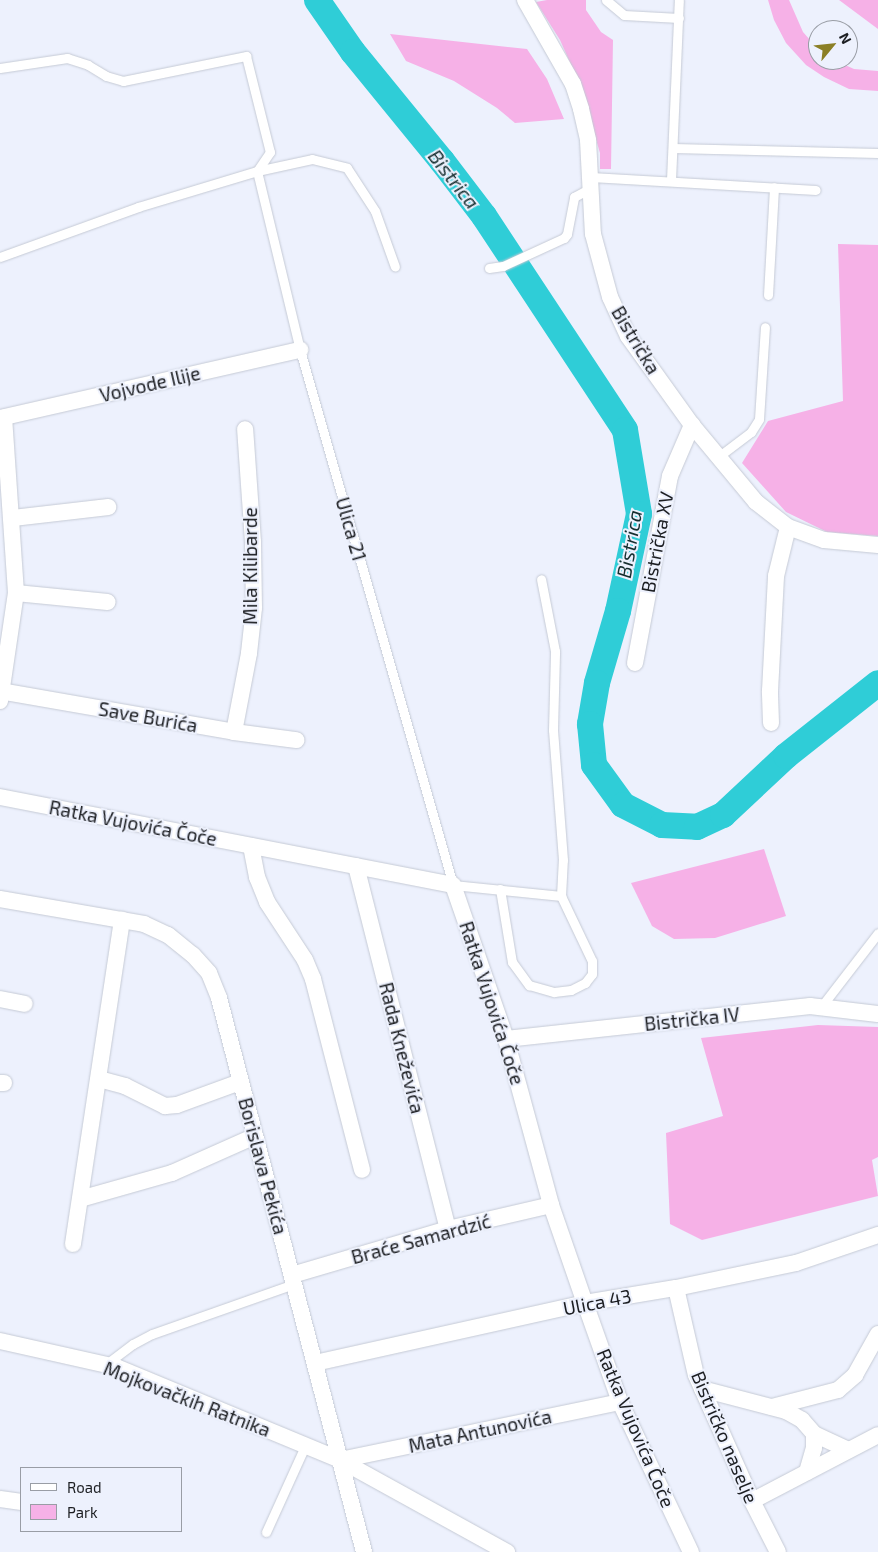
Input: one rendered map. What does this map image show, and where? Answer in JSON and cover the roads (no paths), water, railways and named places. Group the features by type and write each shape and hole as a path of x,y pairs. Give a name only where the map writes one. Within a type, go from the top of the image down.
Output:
{"street":[{"name":"Bistrička","path":"525,0 573,84 582,109 588,140 593,234 610,297 628,336 692,425 756,502 788,527 824,540 878,544"},
{"name":"Vojvode Ilije","path":"2,418 300,350"},
{"path":"1,695 16,593 13,518 2,418"},
{"name":"Bistrička XV","path":"635,662 670,476 692,425"},
{"name":"Mila Kilibarde","path":"234,732 249,653 254,608 254,542 244,429"},
{"path":"13,518 108,507"},
{"path":"771,722 770,691 776,576 788,527"},
{"path":"16,593 108,602"},
{"name":"Save Burića","path":"1,695 296,740"},
{"name":"Ratka Vujovića Čoče","path":"0,797 453,885 506,1039 551,1205 620,1402 691,1552"},
{"path":"251,846 257,877 267,902 305,960 313,979 362,1170"},
{"name":"Rada Kneževića","path":"356,866 448,1229"},
{"name":"Borislava Pekića","path":"0,898 144,924 168,935 193,955 209,973 219,998 364,1552"},
{"path":"74,1244 122,920"},
{"path":"0,999 25,1004"},
{"name":"Bistrička IV","path":"506,1039 810,1006 878,1014"},
{"path":"99,1079 125,1086 165,1106 177,1105 240,1082"},
{"path":"80,1199 172,1173 255,1136"},
{"name":"Braće Samardzić","path":"293,1279 448,1229 551,1205"},
{"name":"Ulica 43","path":"315,1363 585,1303 676,1288 796,1263 878,1235"},
{"name":"Bistričko naselje","path":"676,1288 696,1375 752,1501 778,1552"},
{"path":"770,1407 838,1390 855,1375 878,1334"},
{"name":"Mojkovačkih Ratnika","path":"0,1341 116,1368 340,1460 508,1552"},
{"path":"702,1389 786,1411 802,1420 814,1434 849,1450"},
{"name":"Mata Antunovića","path":"340,1460 620,1402"},
{"path":"808,1472 814,1448 814,1434"},
{"path":"752,1501 878,1435"},
{"path":"0,1499 20,1502"}],"lane":[{"path":"606,0 624,16 679,18"},
{"path":"671,180 680,0"},
{"path":"0,68 67,58 88,65 106,76 123,81 246,56 270,152 258,171"},
{"path":"673,148 878,153"},
{"path":"0,257 138,208 258,171 312,159 347,168 375,211 395,267"},
{"name":"Ulica 21","path":"258,171 300,350 453,885"},
{"path":"489,268 503,266 564,238 567,234 574,197 591,182 671,180 816,190"},
{"path":"768,294 774,187"},
{"path":"718,457 751,432 758,419 764,327"},
{"path":"500,889 512,962 529,985 554,992 571,990 585,983 592,974 592,961 561,896 563,860 553,730 555,651 541,579"},
{"path":"453,885 561,896"},
{"path":"821,1007 878,933"},
{"path":"105,1365 133,1344 152,1334 293,1279"},
{"path":"266,1532 305,1446"}],"waterway":[{"name":"Bistrica","path":"317,0 353,52 442,161 484,216 625,430 639,514 618,611 597,683 590,724 594,765 623,805 662,825 697,827 723,815 786,756 878,683"}]}
